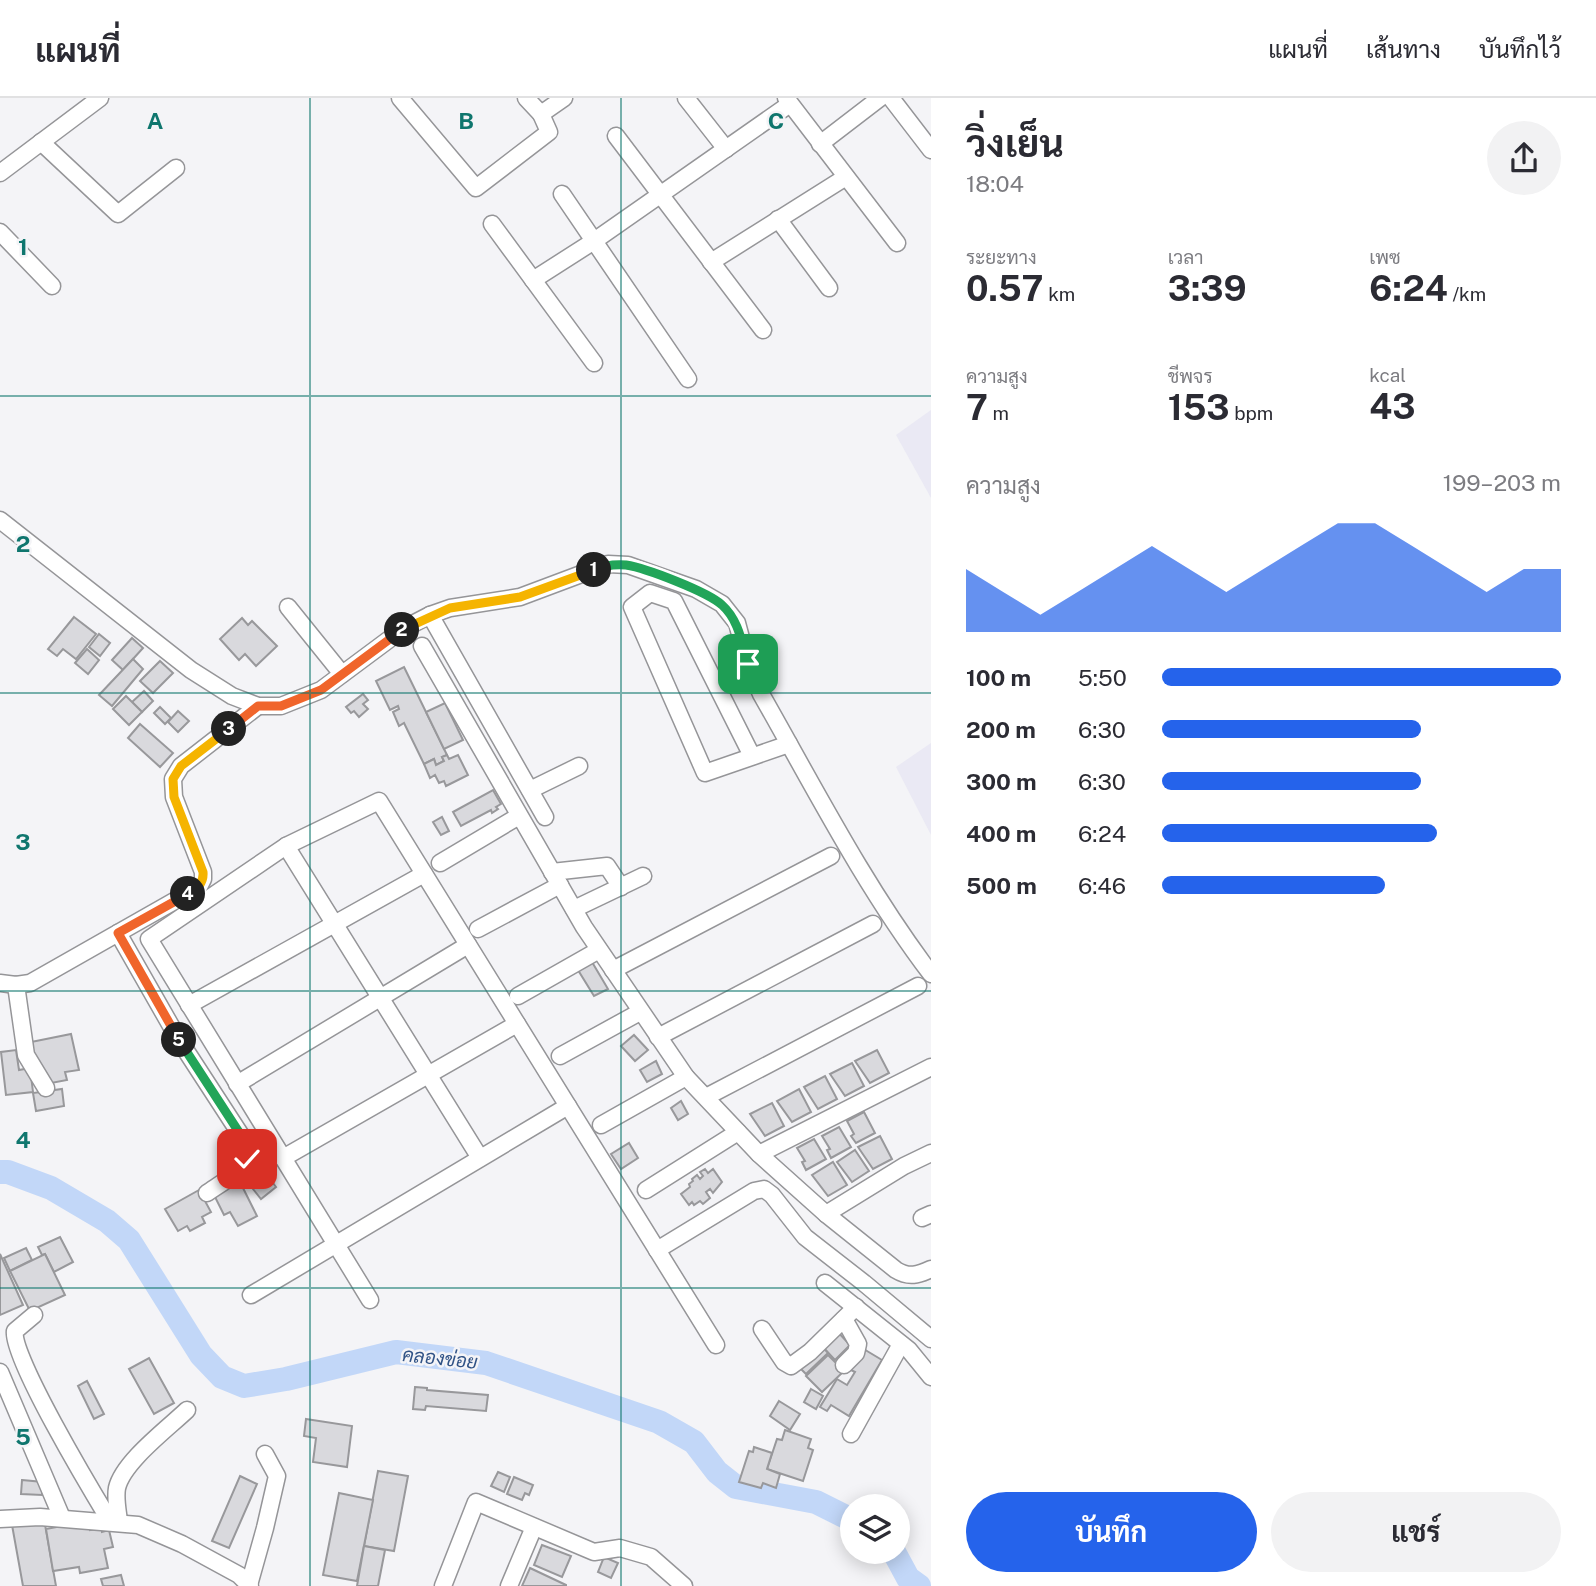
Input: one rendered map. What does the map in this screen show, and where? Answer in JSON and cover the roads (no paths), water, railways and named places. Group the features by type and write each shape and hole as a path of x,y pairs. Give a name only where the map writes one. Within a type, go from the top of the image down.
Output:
{"street":[{"path":"0,173 100,98"},
{"path":"400,98 476,187 549,132 541,114 526,98"},
{"path":"541,114 564,98"},
{"path":"686,98 726,149"},
{"path":"820,144 880,98"},
{"path":"891,98 931,150"},
{"path":"533,279 594,241 726,149 788,101 897,243"},
{"path":"616,136 763,330"},
{"path":"41,142 118,214 176,168"},
{"path":"711,262 846,177"},
{"path":"562,194 688,379"},
{"path":"779,219 829,288"},
{"path":"492,224 594,363"},
{"path":"0,232 52,286"},
{"path":"0,520 191,670 232,696 258,706 281,706 321,690 403,629 430,615 450,608 520,597 608,564 628,565 696,590 722,604 737,623 752,674 789,744 870,887 931,974"},
{"path":"752,756 674,601 650,593 632,607 705,773 789,744"},
{"path":"288,607 342,674"},
{"path":"430,615 545,817"},
{"path":"422,646 599,950 686,1077 759,1154 826,1214 896,1270 905,1275 916,1275 931,1269"},
{"path":"46,1088 26,1055 8,984 30,983 199,887 203,872 174,797 173,779 181,766 258,706"},
{"path":"530,790 579,766"},
{"path":"370,1300 149,939 286,846 379,801 716,1345"},
{"path":"440,863 519,816"},
{"path":"286,846 480,1158"},
{"path":"613,970 831,856"},
{"path":"478,929 556,878 607,866 621,887"},
{"path":"189,1005 424,874"},
{"path":"574,909 643,876"},
{"path":"658,1037 873,924"},
{"path":"118,933 179,1040 246,1143 247,1159 242,1167 207,1194"},
{"path":"237,1084 468,945"},
{"path":"519,996 599,950"},
{"path":"706,1097 918,986"},
{"path":"560,1056 640,1012"},
{"path":"283,1158 517,1024"},
{"path":"759,1154 931,1067"},
{"path":"601,1125 686,1077"},
{"path":"251,1296 568,1107"},
{"path":"646,1190 738,1132"},
{"path":"826,1214 904,1166 931,1153"},
{"path":"657,1250 754,1191 764,1189 772,1195 805,1237 931,1339"},
{"path":"825,1283 917,1357 931,1377"},
{"path":"762,1329 784,1362 791,1366 810,1352 856,1307"},
{"path":"34,1315 15,1331 15,1340 37,1389 115,1521"},
{"path":"844,1319 858,1344 856,1353 844,1365"},
{"path":"851,1434 901,1343"},
{"path":"0,1372 62,1518"},
{"path":"115,1521 117,1489 121,1477 187,1410"},
{"path":"0,1518 62,1518 138,1525 168,1536 239,1576 249,1586 277,1476 265,1454"},
{"path":"443,1586 476,1503 594,1552 620,1548 651,1557 684,1586"},
{"path":"509,1586 534,1527"}],"waterway":[{"name":"คลองข่อย","path":"0,1172 8,1172 51,1188 107,1221 129,1240 201,1355 222,1377 244,1386 286,1379 396,1352 486,1363 659,1422 694,1442 717,1472 736,1487 816,1502 840,1514"},
{"name":"คลองข่อย","path":"900,1564 908,1578 919,1586"}]}
